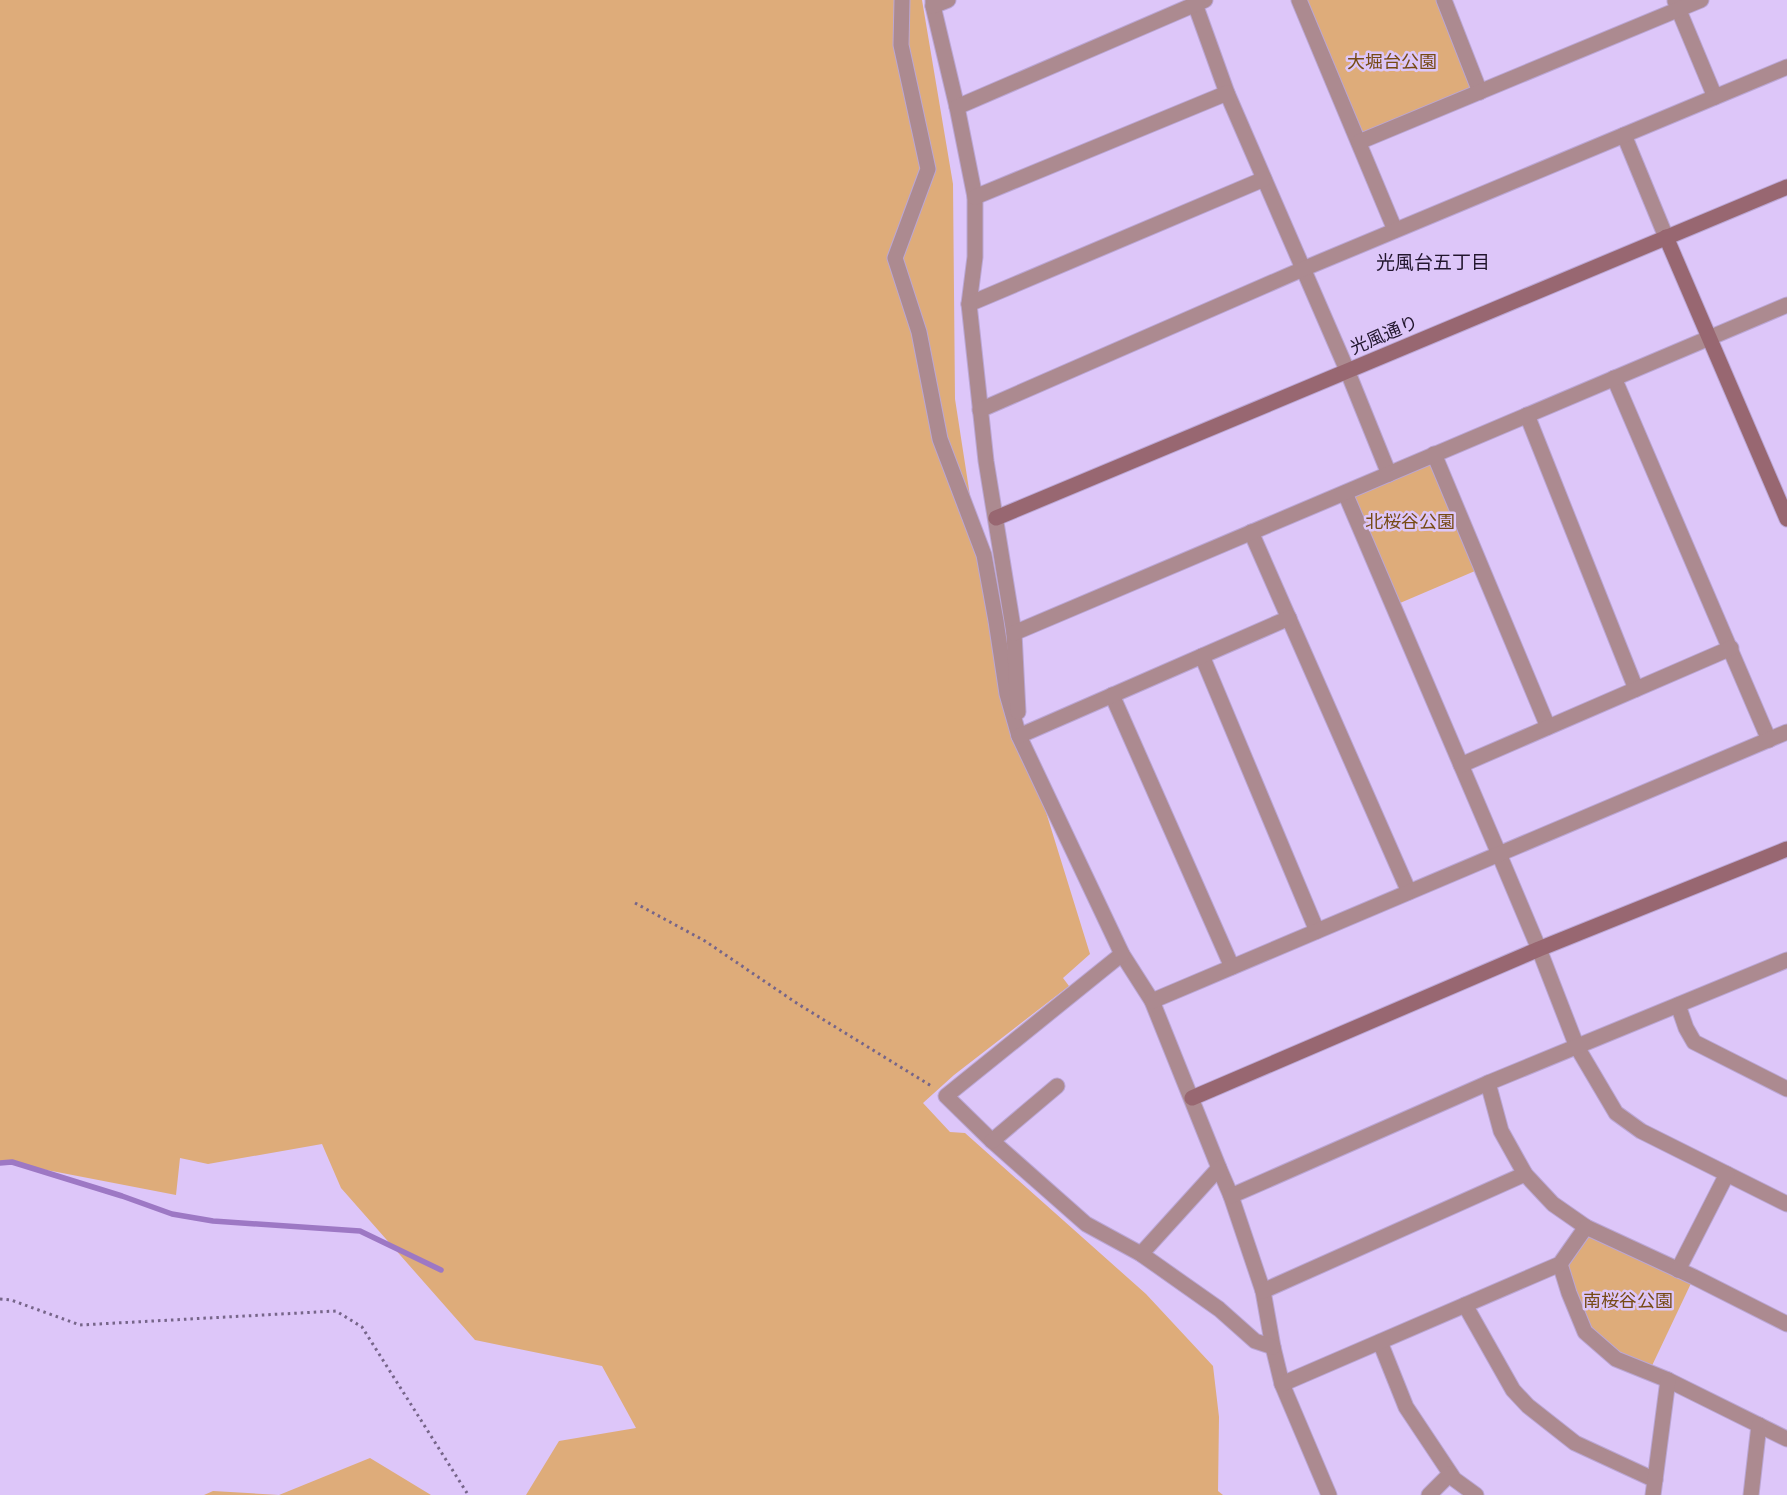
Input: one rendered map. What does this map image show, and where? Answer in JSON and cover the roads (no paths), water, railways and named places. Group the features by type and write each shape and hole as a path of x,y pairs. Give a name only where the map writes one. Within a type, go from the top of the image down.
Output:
{"street":[{"path":"902,0 901,45 928,169 895,258 918,332 940,439 984,555 1007,694 1019,736 1122,954 1152,1001 1192,1098 1218,1168 1231,1196 1263,1291 1272,1347 1282,1384 1329,1495"},
{"path":"948,0 934,3 975,197 975,257 969,304 980,410 1014,633 1019,736"},
{"path":"1299,0 1395,230"},
{"path":"1444,0 1480,92"},
{"path":"1358,142 1480,92 1677,5 1701,0"},
{"path":"957,106 1200,2 1227,93 1348,370 1389,474"},
{"path":"1677,5 1715,97"},
{"path":"980,410 1303,269 1787,67"},
{"path":"975,197 1227,93"},
{"path":"1624,135 1787,520"},
{"path":"969,304 1264,179"},
{"name":"光風通り","path":"996,518 1787,187"},
{"path":"1014,633 1787,305"},
{"path":"1614,378 1769,740"},
{"path":"1527,415 1636,689"},
{"path":"1434,454 1548,728"},
{"path":"1345,493 1539,949 1577,1047 1616,1114 1641,1131 1787,1204"},
{"path":"1251,532 1409,892"},
{"path":"1019,736 1289,618"},
{"path":"1461,765 1731,648"},
{"path":"1202,656 1317,931"},
{"path":"1112,696 1232,967"},
{"path":"1152,1001 1787,732"},
{"path":"1192,1098 1539,949 1787,849"},
{"path":"1122,954 946,1096 992,1141 1086,1224 1141,1254 1219,1309 1256,1341 1272,1347"},
{"path":"1231,1196 1488,1083 1678,1005 1783,965"},
{"path":"1678,1005 1686,1028 1694,1042 1787,1090"},
{"path":"1488,1083 1501,1131 1525,1174 1553,1204 1586,1227 1787,1324"},
{"path":"992,1141 1057,1086"},
{"path":"1141,1254 1218,1168"},
{"path":"1263,1291 1525,1174"},
{"path":"1678,1270 1726,1174"},
{"path":"1282,1384 1560,1264 1586,1227"},
{"path":"1560,1264 1569,1293 1585,1332 1616,1359 1668,1380 1787,1439"},
{"path":"1465,1305 1513,1390 1528,1406 1575,1443 1654,1488 1668,1380"},
{"path":"1380,1342 1406,1407 1450,1474 1476,1495"},
{"path":"1751,1495 1759,1425"},
{"path":"1428,1495 1450,1474"}],"waterway":[{"path":"0,1163 12,1162 122,1196 172,1214 213,1221 360,1231 441,1270"}],"district":[{"name":"光風台五丁目","path":"1433,262"}],"park label":[{"name":"大堀台公園","path":"1392,62"},
{"name":"北桜谷公園","path":"1410,522"},
{"name":"南桜谷公園","path":"1628,1301"}]}
